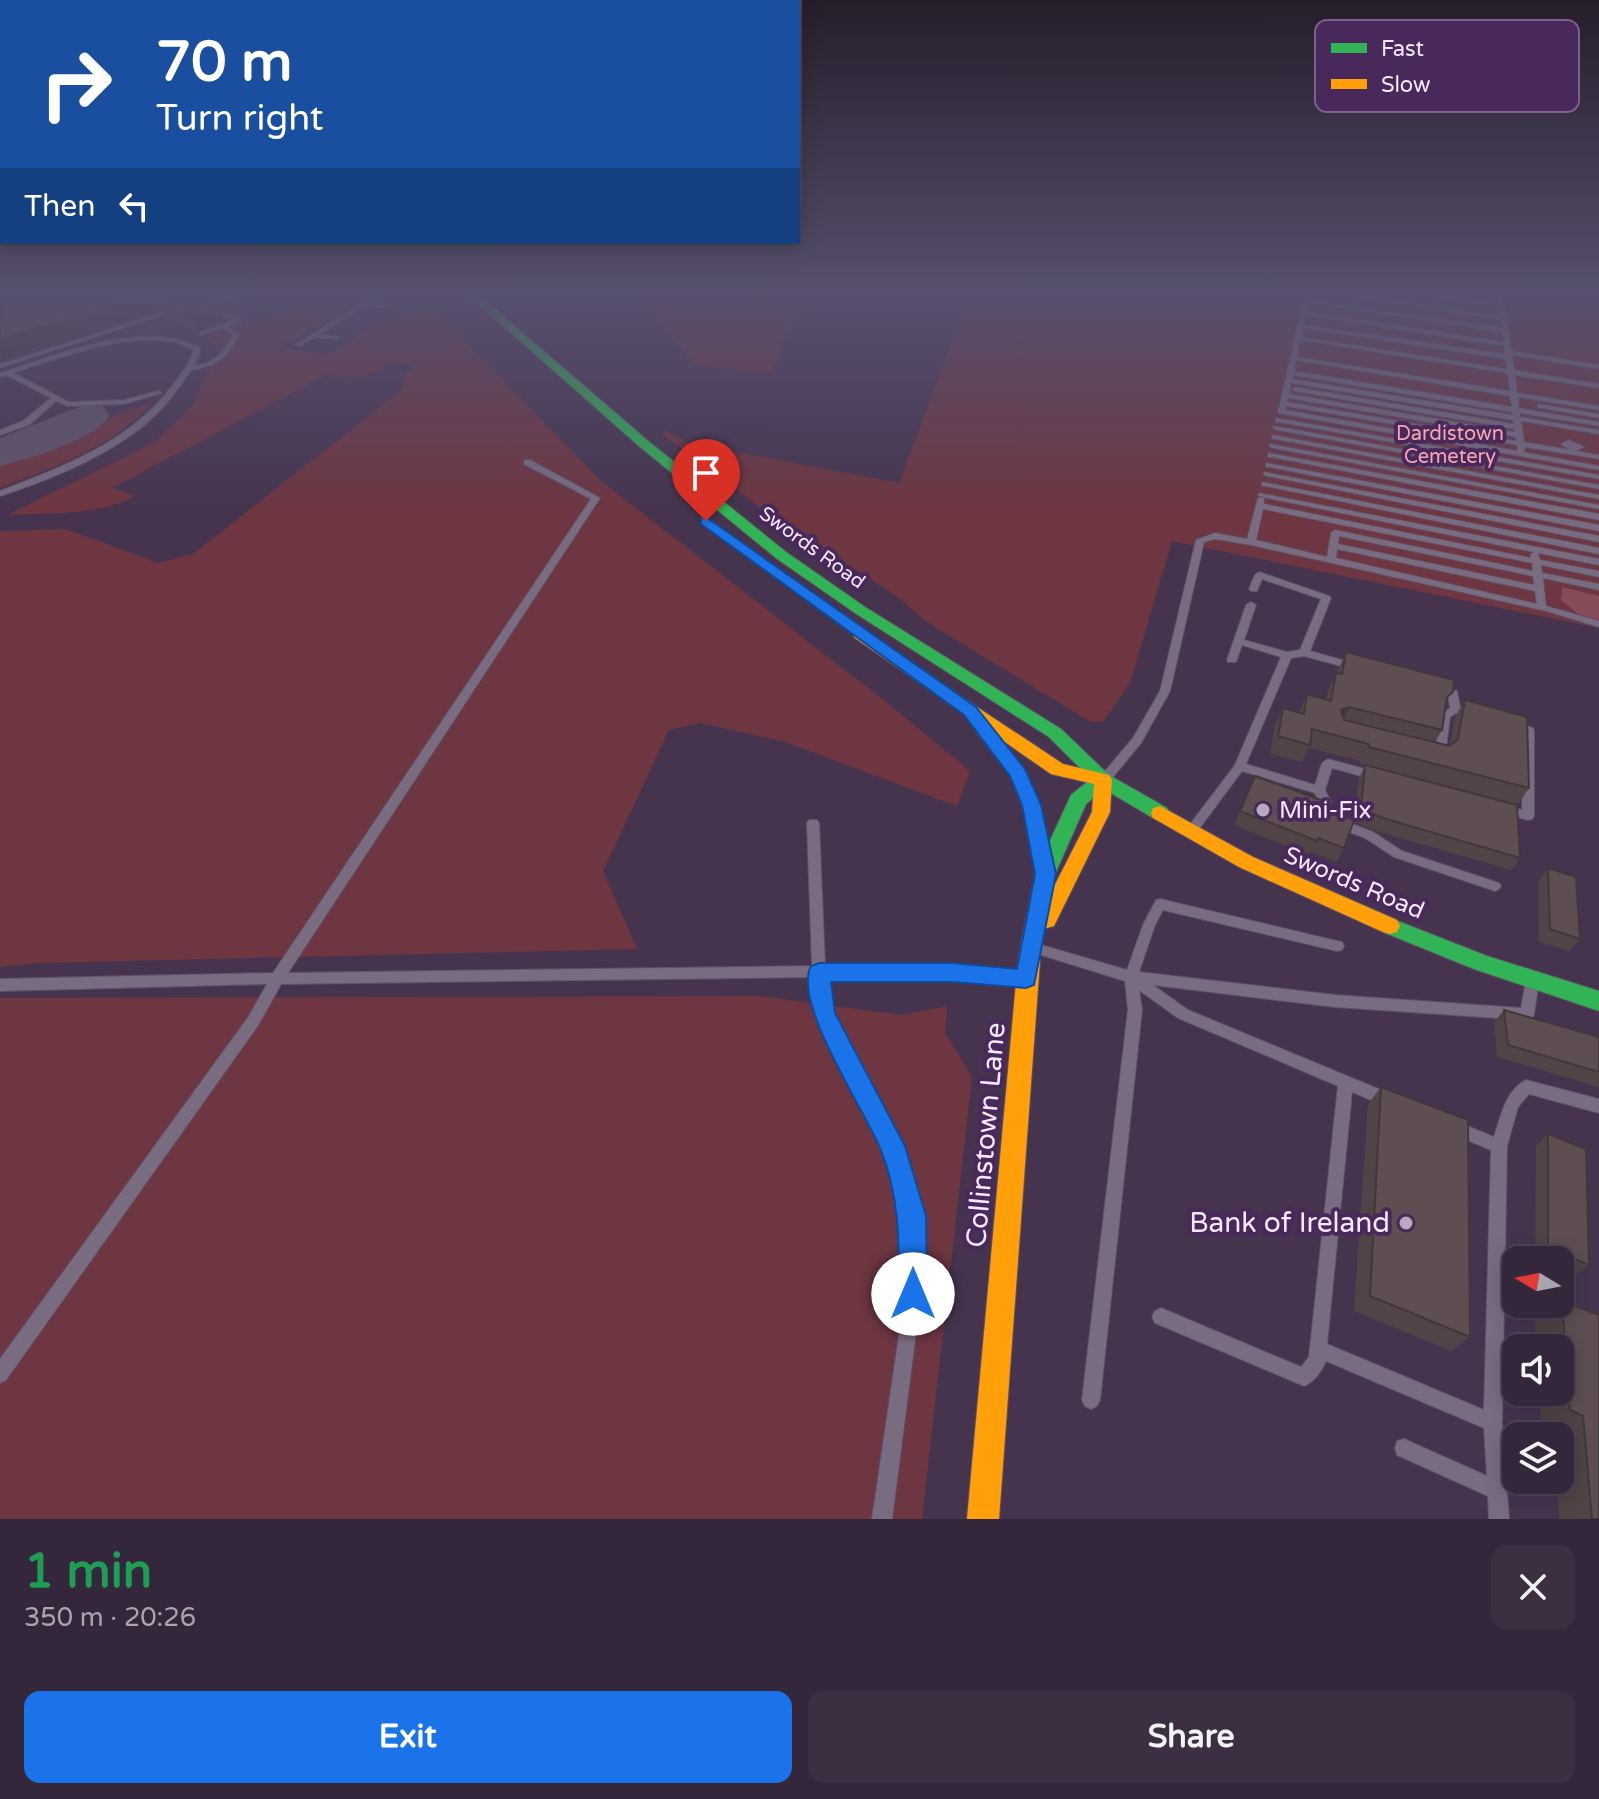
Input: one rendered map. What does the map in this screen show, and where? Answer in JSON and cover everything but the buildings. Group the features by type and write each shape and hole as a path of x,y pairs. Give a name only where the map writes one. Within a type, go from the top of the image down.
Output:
{"main road":[{"path":"530,367 574,408"},
{"name":"Swords Road","path":"555,367 781,555 860,610 1055,733 1103,780 1246,862 1359,913 1482,963 1599,1001"},
{"name":"Swords Road","path":"850,628 1057,769 1103,780"},
{"path":"970,711 1019,774 1032,805 1045,874"},
{"name":"Collinstown Lane","path":"983,1519 1026,979 1045,874 1078,800 1103,780"},
{"name":"Collinstown Lane","path":"1034,947 1101,812 1103,780"}],"lane":[{"path":"4,374 27,367"},
{"path":"0,494 80,461 129,435 153,417 188,368 200,367"},
{"path":"1289,378 1511,374 1599,367"},
{"path":"4,374 68,404 106,403 158,393"},
{"path":"1289,378 1511,374"},
{"path":"1289,378 1511,374"},
{"path":"1511,374 1573,446 1599,457"},
{"path":"1511,374 1573,446 1599,450"},
{"path":"1511,374 1599,477"},
{"path":"1511,374 1542,608"},
{"path":"1289,378 1511,374 1599,386"},
{"path":"1289,378 1511,374 1599,400"},
{"path":"1289,378 1511,374 1599,408"},
{"path":"1289,378 1511,374 1599,416"},
{"path":"1289,378 1511,374 1599,424"},
{"path":"1289,378 1511,374 1599,432"},
{"path":"1289,378 1511,374 1599,468"},
{"path":"1251,542 1289,378"},
{"path":"1289,378 1526,483 1599,507"},
{"path":"1289,378 1526,483 1599,497"},
{"path":"1289,378 1528,504 1599,517"},
{"path":"1289,378 1530,515 1599,528"},
{"path":"1289,378 1531,526 1599,539"},
{"path":"1289,378 1533,537 1599,551"},
{"path":"0,433 26,423 54,399"},
{"path":"0,1374 254,1020 278,977 596,498 527,462"},
{"path":"1526,483 1599,487"},
{"path":"1262,495 1599,562"},
{"path":"1260,506 1599,574"},
{"path":"1331,560 1335,533 1599,587"},
{"path":"1103,780 1137,740 1165,691 1200,540 1215,536 1251,542 1599,623"},
{"path":"1333,546 1540,589"},
{"path":"1254,589 1259,575 1326,598 1304,653"},
{"path":"1232,660 1251,605"},
{"path":"1238,641 1287,655 1304,653 1364,669"},
{"path":"1192,831 1240,766 1287,655"},
{"path":"1424,685 1453,693 1455,709"},
{"path":"1426,753 1440,756 1445,715 1455,709 1485,718"},
{"path":"1497,808 1528,816 1529,731 1499,722"},
{"path":"1390,780 1328,763 1319,790 1335,822 1369,835 1398,854 1495,886"},
{"path":"1240,766 1319,790"},
{"path":"813,823 819,972 824,1014 892,1146 912,1216 913,1294 882,1519"},
{"path":"1091,1400 1135,1010 1131,977 1149,925 1160,904 1337,946"},
{"path":"1034,947 1131,977 1335,1001 1527,1014 1532,979"},
{"path":"0,985 278,977 819,972 952,973 1026,979"},
{"path":"1131,977 1183,1014 1402,1106"},
{"path":"1161,1317 1304,1377 1317,1361 1346,1083"},
{"path":"1499,1519 1493,1423 1499,1146 1512,1103 1526,1087 1599,1106"},
{"path":"1443,1123 1499,1146"},
{"path":"1319,1349 1493,1423"},
{"path":"1404,1448 1497,1490"}],"green space":[{"path":"211,367 384,367 354,377 328,374 112,488 135,496 120,503 72,512 7,515 155,442 191,408"},
{"path":"414,367 489,367 601,481 885,701 970,771 957,806 785,742 700,723 669,730 603,871 637,949 39,963 0,967 0,531 66,529 158,563 193,554 399,392 405,383 403,376"},
{"path":"712,367 774,367 772,373"},
{"name":"Dardistown Cemetery","path":"942,367 1599,367 1599,628 1172,541 1130,683 1103,722 1089,721 925,621 902,600 858,571 819,551 661,433 666,431 689,443 899,483"},
{"path":"152,402 101,444 62,464 0,488 0,466 77,437 116,415"},
{"path":"758,996 902,1015 947,1006 945,1032 972,1077 922,1519 0,1519 0,998"}],"shaded area":[{"path":"1562,587 1599,596 1599,622 1577,613 1561,600"}],"taxiway":[{"path":"0,453 89,416"}],"traffic: fast":[{"path":"555,367 781,555 860,610 1055,733 1103,780 1160,813"},
{"path":"986,733 1019,774 1032,805 1045,874"},
{"path":"1029,961 1045,874 1078,800 1103,780"},
{"path":"1390,926 1482,963 1599,1001"}],"traffic: slow":[{"path":"861,635 1057,769 1103,780"},
{"path":"1047,920 1101,812 1103,780"},
{"path":"1160,813 1246,862 1390,926"},
{"path":"983,1519 1029,961"}],"place":[{"name":"Mini-Fix","path":"1263,810"},
{"name":"Bank of Ireland","path":"1406,1223"}],"route":[{"path":"706,521 753,558 970,711 1019,774 1032,805 1045,874 1026,979 952,973 819,972 824,1014 892,1146 912,1216 913,1294"}]}
